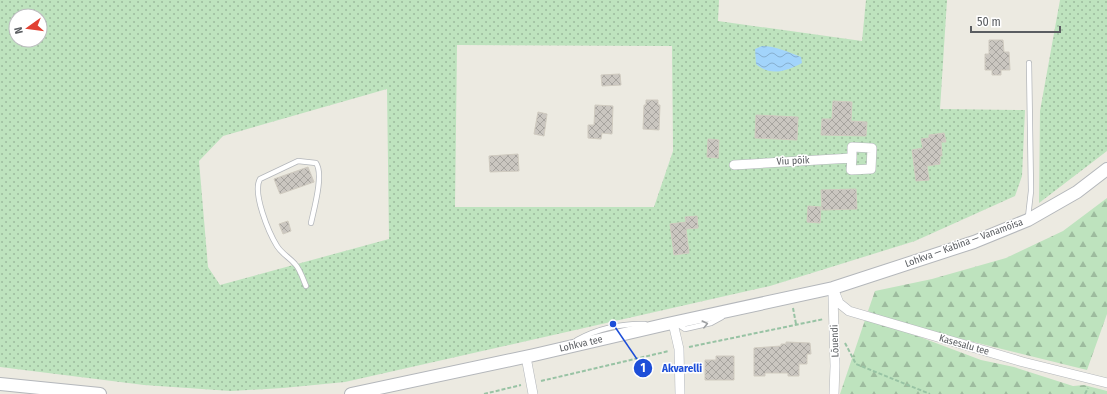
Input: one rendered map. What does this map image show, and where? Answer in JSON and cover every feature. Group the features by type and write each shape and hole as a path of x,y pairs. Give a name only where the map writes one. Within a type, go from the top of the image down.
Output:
{"street":[{"name":"Viu põik","path":"734,164 852,158"},
{"name":"Lohkva — Kabina — Vanamõisa","path":"833,288 974,242 1028,220 1077,192 1107,169"},
{"name":"Lohkva tee","path":"351,394 526,357 833,288"},
{"name":"Lõuendi","path":"833,288 836,366 834,394"},
{"name":"Kasesalu tee","path":"833,288 839,304 848,311 1023,362 1107,383"},
{"path":"668,324 679,349 680,394"},
{"path":"526,357 533,394"},
{"path":"0,384 100,394"}],"lane":[{"path":"1028,220 1032,191 1029,63"},
{"path":"306,286 296,264 283,255 277,245 263,214 257,193 257,184 260,179 298,161 316,163 319,167 318,186 311,223"}],"path":[{"path":"792,297 796,324"},
{"path":"484,394 679,349 796,324 827,319 834,322"},
{"path":"845,343 856,364 930,394"}],"green space":[{"path":"0,0 719,0 718,21 862,41 866,0 947,0 940,109 1025,110 1022,176 1015,196 915,241 770,286 345,382 231,391 144,385 0,367","holes":["457,45 672,46 673,151 654,207 455,207","387,89 389,239 220,285 208,267 199,161 223,136"]},
{"path":"1060,0 1107,0 1107,151 1039,203 1040,111"},
{"path":"1107,198 1107,314 1087,370 889,321 868,311 875,291 932,279 1006,258 1063,231"},
{"path":"865,320 904,331 981,360 1014,367 1073,386 1084,385 1107,391 1107,394 840,394"}],"water":[{"path":"762,46 787,51 801,57 802,63 785,70 773,72 761,68 756,64 755,49"}],"building":[{"path":"989,40 1003,40 1004,52 1009,52 1010,70 1001,70 1001,75 992,75 992,70 985,70 985,54 989,54"},
{"path":"620,74 621,85 602,86 601,75"},
{"path":"646,100 658,100 658,105 660,105 659,130 643,129 644,105 646,105"},
{"path":"833,101 852,102 851,121 867,122 866,136 821,135 822,119 832,119"},
{"path":"595,105 613,106 612,134 602,133 601,139 588,138 588,125 594,125"},
{"path":"538,112 547,114 544,136 534,134"},
{"path":"756,115 798,117 797,140 755,138"},
{"path":"944,133 946,142 941,142 942,156 940,156 940,164 927,166 929,180 916,181 912,150 923,148 921,139 929,138 929,135"},
{"path":"708,139 719,140 718,158 707,157"},
{"path":"518,154 519,171 490,172 489,156"},
{"path":"308,167 314,182 280,194 274,179"},
{"path":"856,189 857,209 822,210 821,190"},
{"path":"808,206 821,207 820,223 807,222"},
{"path":"697,216 698,228 686,229 689,253 674,255 670,224 686,222 685,217"},
{"path":"288,221 291,231 283,234 279,224"},
{"path":"786,342 810,343 811,354 807,354 807,364 799,364 799,376 788,376 788,373 765,373 765,376 754,376 754,348 781,346 781,344 786,344"},
{"path":"716,356 734,356 734,380 705,380 705,360 716,360"}],"place":[{"name":"Akvarelli","path":"613,324"}]}
